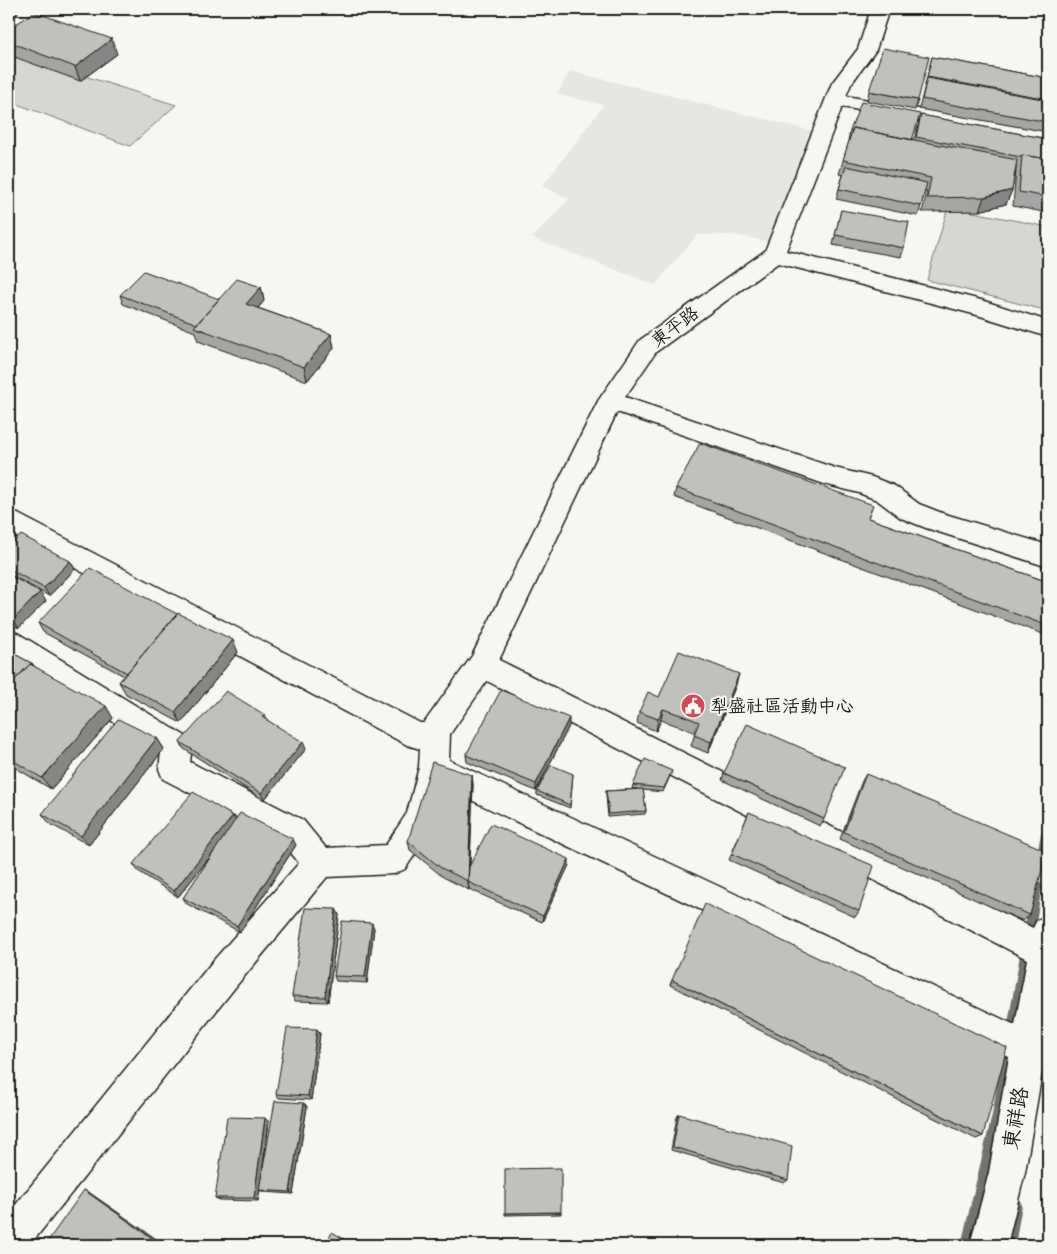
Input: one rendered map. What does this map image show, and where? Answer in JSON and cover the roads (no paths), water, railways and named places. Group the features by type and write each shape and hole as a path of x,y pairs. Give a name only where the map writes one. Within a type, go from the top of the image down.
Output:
{"street":[{"path":"880,9 877,52 842,83 774,255 972,306 1048,329"},
{"path":"834,100 1048,138"},
{"name":"東平路","path":"436,731 482,665 610,401 648,346 774,255"},
{"path":"610,401 833,477 863,484 886,494 910,511 934,521 1048,556"},
{"path":"9,521 417,736 431,736 436,731"},
{"path":"9,642 178,746 174,769 292,830 319,863"},
{"path":"482,665 1047,941"},
{"path":"9,1242 219,981 319,863 394,860 421,819 434,767 436,731"},
{"path":"434,767 1028,1049"},
{"name":"東祥路","path":"989,1245 1007,1172 1047,941"}],"waterway":[{"path":"1041,860 1046,834"},
{"path":"967,1245 998,1115 1037,886"},
{"path":"1009,1245 1016,1205"}],"place":[{"name":"犁盛社區活動中心","path":"693,706"}]}
